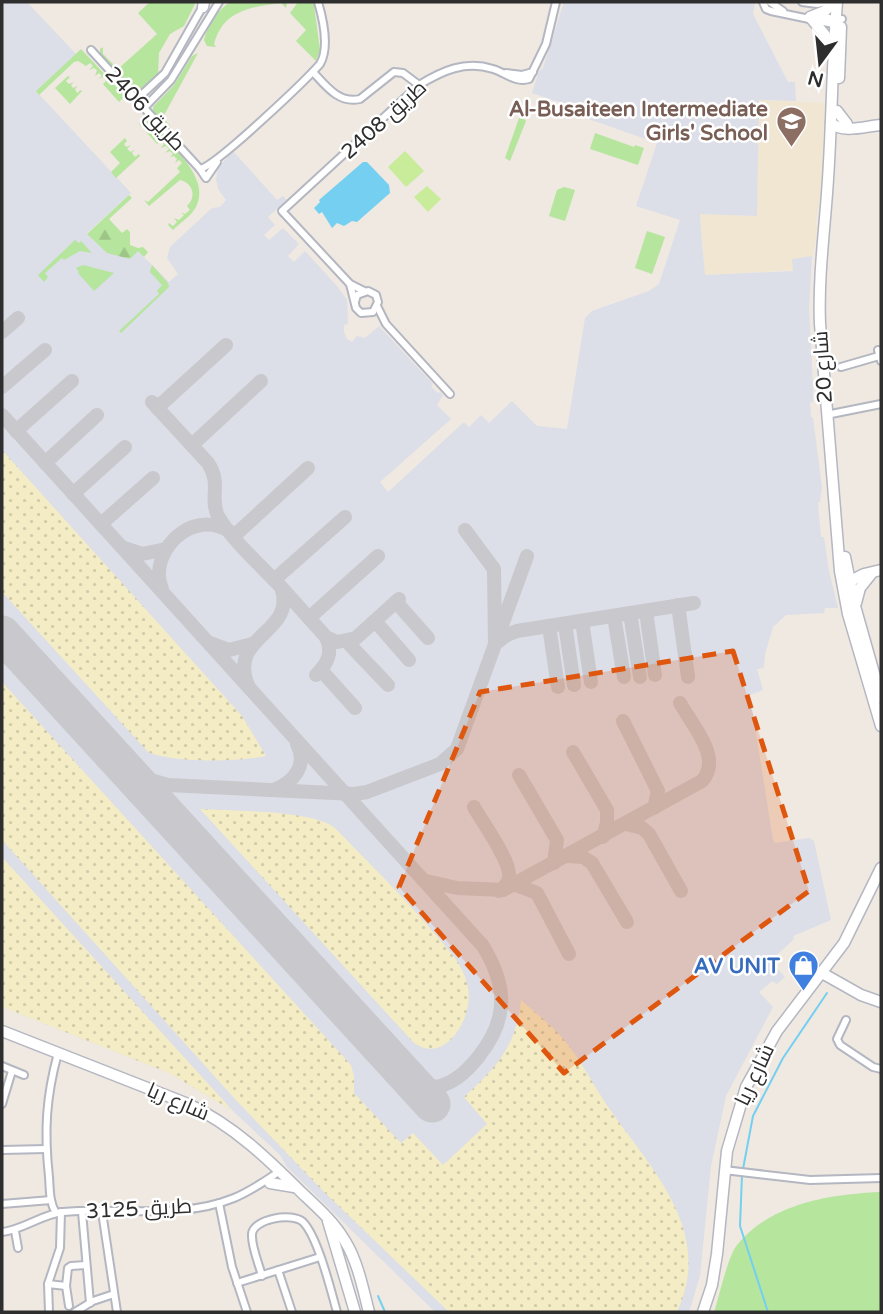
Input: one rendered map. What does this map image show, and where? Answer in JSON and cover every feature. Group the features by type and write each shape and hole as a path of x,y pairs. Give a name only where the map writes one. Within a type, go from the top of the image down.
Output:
{"main road":[{"path":"833,48 810,18 825,11 838,12"},
{"name":"شارع 20","path":"838,12 833,48 838,126 818,286 830,437 846,584 855,606 881,698"},
{"name":"شارع 20","path":"828,415 824,286 838,126 838,12"},
{"path":"838,126 881,125"},
{"name":"شارع 20","path":"837,506 845,561 848,614 881,726"},
{"path":"845,561 856,569 877,572"},
{"path":"846,584 866,573 877,572"},
{"path":"855,606 860,588 877,572"},
{"name":"شارع ريا","path":"703,1312 716,1261 724,1170 738,1110 755,1068 777,1031 853,928 881,868"},
{"path":"825,969 861,995 881,1002"},
{"name":"شارع ريا","path":"2,1031 201,1110 236,1132 282,1173 340,1232 353,1257 369,1312"},
{"path":"268,1160 270,1172 266,1182 297,1188"},
{"path":"327,1217 355,1312"}],"street":[{"path":"144,108 171,80 219,2"},
{"path":"318,2 325,53 313,72 336,96 360,100 394,72 403,73 419,85"},
{"path":"320,12 324,2"},
{"name":"طريق 2408","path":"349,284 282,211 419,85 439,73 464,65 480,66 526,80 535,71 546,44 556,2"},
{"path":"763,2 766,9 810,18 838,12"},
{"path":"771,2 788,14"},
{"path":"803,2 826,2"},
{"path":"136,100 165,73 204,4"},
{"path":"187,37 193,44"},
{"name":"طريق 2406","path":"91,50 206,178 228,150"},
{"name":"طريق 2406","path":"200,169 228,150 313,72"},
{"path":"349,284 376,295 377,306 386,324 450,394"},
{"path":"349,284 358,311 386,324"},
{"path":"355,302 357,295 364,291"},
{"path":"366,314 373,312 377,306"},
{"path":"841,367 879,355"},
{"path":"828,415 881,404"},
{"path":"846,1020 837,1039 840,1045 873,1067 881,1069"},
{"path":"55,1312 49,1312 48,1284 60,1248 58,1213 51,1200 46,1149 48,1094 58,1053"},
{"path":"2,1066 24,1075"},
{"path":"2,1104 12,1071"},
{"path":"2,1150 46,1149"},
{"path":"724,1170 810,1180 881,1178"},
{"name":"طريق 3125","path":"2,1232 15,1231 58,1213 166,1210 219,1203 282,1173"},
{"path":"2,1204 51,1200"},
{"path":"219,1203 232,1267 247,1312"},
{"path":"82,1212 90,1303"},
{"path":"102,1212 117,1312"},
{"path":"262,1276 252,1238 253,1230 258,1224 286,1216 298,1218 307,1227 320,1256 337,1312"},
{"path":"15,1231 18,1248"},
{"path":"237,1283 320,1256"},
{"path":"69,1306 66,1286 69,1266 86,1265"},
{"path":"278,1270 292,1312"},
{"path":"48,1284 66,1286"},
{"path":"75,1312 114,1294"}],"highlighted area":[{"path":"733,651 809,891 564,1073 399,887 480,692"}],"shaded area":[{"path":"2,2 27,2 76,54 36,91 131,193 87,233 96,243 138,251 169,282 178,274 167,258 170,247 212,208 220,207 226,200 218,189 216,179 218,168 233,151 277,200 283,196 287,200 268,217 275,225 264,235 269,240 283,228 299,244 288,256 294,262 305,251 337,286 347,300 348,324 344,325 344,332 347,339 352,342 357,336 365,338 379,326 433,384 431,387 443,395 437,405 451,419 380,482 388,492 464,422 469,427 481,415 489,423 512,401 537,426 567,429 585,318 592,311 649,291 659,284 680,220 636,206 657,143 563,110 565,104 532,93 564,2 755,2 753,14 788,82 795,82 796,101 759,100 757,216 700,214 702,243 705,275 793,271 792,259 812,256 809,309 813,387 811,417 822,487 818,503 821,537 824,537 838,608 825,608 824,613 786,615 773,627 764,668 757,669 763,690 750,695 773,840 775,843 809,838 814,841 831,920 793,936 794,939 770,961 785,977 777,984 772,981 759,992 773,1007 726,1096 711,1166 700,1276 689,1312 435,1312 233,1111 169,1073 2,1007"},
{"name":"Al-Busaiteen Intermediate Girls' School","path":"759,100 825,103 821,191 812,256 792,259 793,270 705,275 700,214 757,216"}],"green space":[{"path":"150,2 196,2 184,26 170,34 159,53 158,76 139,92 100,56 100,49 103,47 103,54 118,69 157,34 138,13"},
{"path":"230,2 287,2 286,8 281,3 240,12 224,24 214,44 216,47 207,46 204,40 211,23"},
{"path":"298,2 312,2 314,5 320,50 316,61 296,41 306,30 290,13"},
{"path":"81,49 125,96 119,102 103,84 106,81 103,77 98,79 102,76 99,73 95,76 97,70 89,70 93,66 90,63 86,66 78,61 39,95 36,91"},
{"path":"198,53 163,117 170,126 168,127 153,111 153,107 174,85 192,56"},
{"path":"70,77 66,81 69,84 74,82 71,85 73,88 78,86 75,89 77,93 82,91 70,104 55,88"},
{"path":"522,117 526,121 510,161 505,158 519,118"},
{"path":"145,118 184,158 198,183 196,207 173,230 169,223 173,226 177,222 174,218 179,220 184,215 181,212 185,214 190,210 187,206 193,195 191,187 180,180 149,206 144,200 148,202 180,172 177,168 182,163 179,160 175,163 177,159 170,157 173,154 170,151 165,153 169,149 166,146 161,148 164,144 161,141 157,144 139,124"},
{"path":"595,133 644,148 638,165 590,149"},
{"path":"125,138 126,147 131,145 127,149 131,152 135,149 132,153 135,157 139,154 140,156 116,178 111,172 120,163 110,152"},
{"path":"405,151 424,171 406,187 388,167"},
{"path":"427,186 441,199 428,212 414,197"},
{"path":"564,187 575,190 565,221 549,216 557,190"},
{"path":"129,195 132,198 109,219 122,233 127,229 130,232 130,245 143,247 148,252 144,257 138,251 130,259 107,253 87,234"},
{"path":"647,231 665,237 652,274 635,268"},
{"path":"75,240 79,243 81,241 92,253 80,251 64,260 62,258 45,273 48,277 44,282 38,275"},
{"path":"83,265 114,273 94,291 78,273 76,268"},
{"path":"152,265 169,287 121,333 119,331 159,294 157,291 162,285 150,272"},
{"path":"881,1192 881,1312 714,1312 734,1250 751,1231 767,1219 784,1210 822,1199"}],"sand":[{"path":"2,450 242,716 266,756 206,760 173,758 148,752 2,592"},
{"path":"2,682 351,1065 354,1093 401,1143 413,1133 443,1165 487,1124 464,1097 486,1076 510,1043 521,1000 549,1024 577,1057 661,1181 674,1205 684,1230 688,1256 687,1283 677,1312 449,1312 323,1191 234,1098 2,840"},
{"path":"200,809 290,815 324,822 335,828 411,907 458,963 467,982 469,997 466,1015 456,1034 441,1046 432,1049 423,1048 413,1042"},
{"path":"2,857 233,1111 169,1073 2,1007"}],"water":[{"path":"363,162 367,162 389,185 390,193 357,222 352,221 344,226 337,223 332,228 322,212 319,214 314,208 319,200"}],"waterway":[{"path":"743,1169 753,1116 783,1058 827,993"},
{"path":"742,1175 740,1226 768,1312"},
{"path":"378,1296 385,1312"}],"taxiway":[{"path":"2,332 18,318"},
{"path":"157,408 226,345"},
{"path":"2,387 45,350"},
{"path":"16,431 72,381"},
{"path":"192,445 261,381"},
{"path":"152,402 208,463 214,477 216,509 223,525 281,587"},
{"path":"2,415 483,946 495,970 501,995 500,1013 493,1034 479,1057 450,1082 432,1086 409,1079"},
{"path":"45,463 97,415"},
{"path":"73,494 125,447"},
{"path":"234,536 308,468"},
{"path":"101,524 153,478"},
{"path":"274,580 345,517"},
{"path":"162,589 159,579 162,558 173,540 201,525 215,525 228,530"},
{"path":"465,530 494,569 495,644 517,631 694,603"},
{"path":"124,548 142,554 166,549"},
{"path":"309,618 378,556"},
{"path":"120,764 143,778 168,785 355,794 367,792 440,764 457,749 527,556"},
{"path":"248,685 244,668 247,655 280,615 284,602 281,587 326,637 337,642 356,638 399,599"},
{"path":"396,602 428,638"},
{"path":"678,605 688,677"},
{"path":"646,611 655,675"},
{"path":"630,613 640,677"},
{"path":"614,616 624,677"},
{"path":"375,621 409,660"},
{"path":"582,621 591,682"},
{"path":"565,624 574,685"},
{"path":"549,626 558,687"},
{"path":"316,675 328,658 326,637"},
{"path":"210,643 229,650 252,644"},
{"path":"349,644 388,685"},
{"path":"321,670 355,708"},
{"path":"426,881 457,888 503,890 702,781 708,772 707,752 698,731 680,703"},
{"path":"623,721 658,791 654,808"},
{"path":"274,790 288,782 297,772 301,759 297,744"},
{"path":"573,752 607,810 603,837"},
{"path":"519,775 557,840 554,863"},
{"path":"474,807 509,871 508,882 499,891"},
{"path":"626,824 642,828 649,834 681,891"},
{"path":"568,856 583,857 592,863 627,922"},
{"path":"516,885 537,893 569,954"}],"runway":[{"path":"2,634 432,1104"}],"place":[{"name":"Al-Busaiteen Intermediate Girls' School","path":"791,148"},
{"name":"AV UNIT","path":"803,993"}]}
